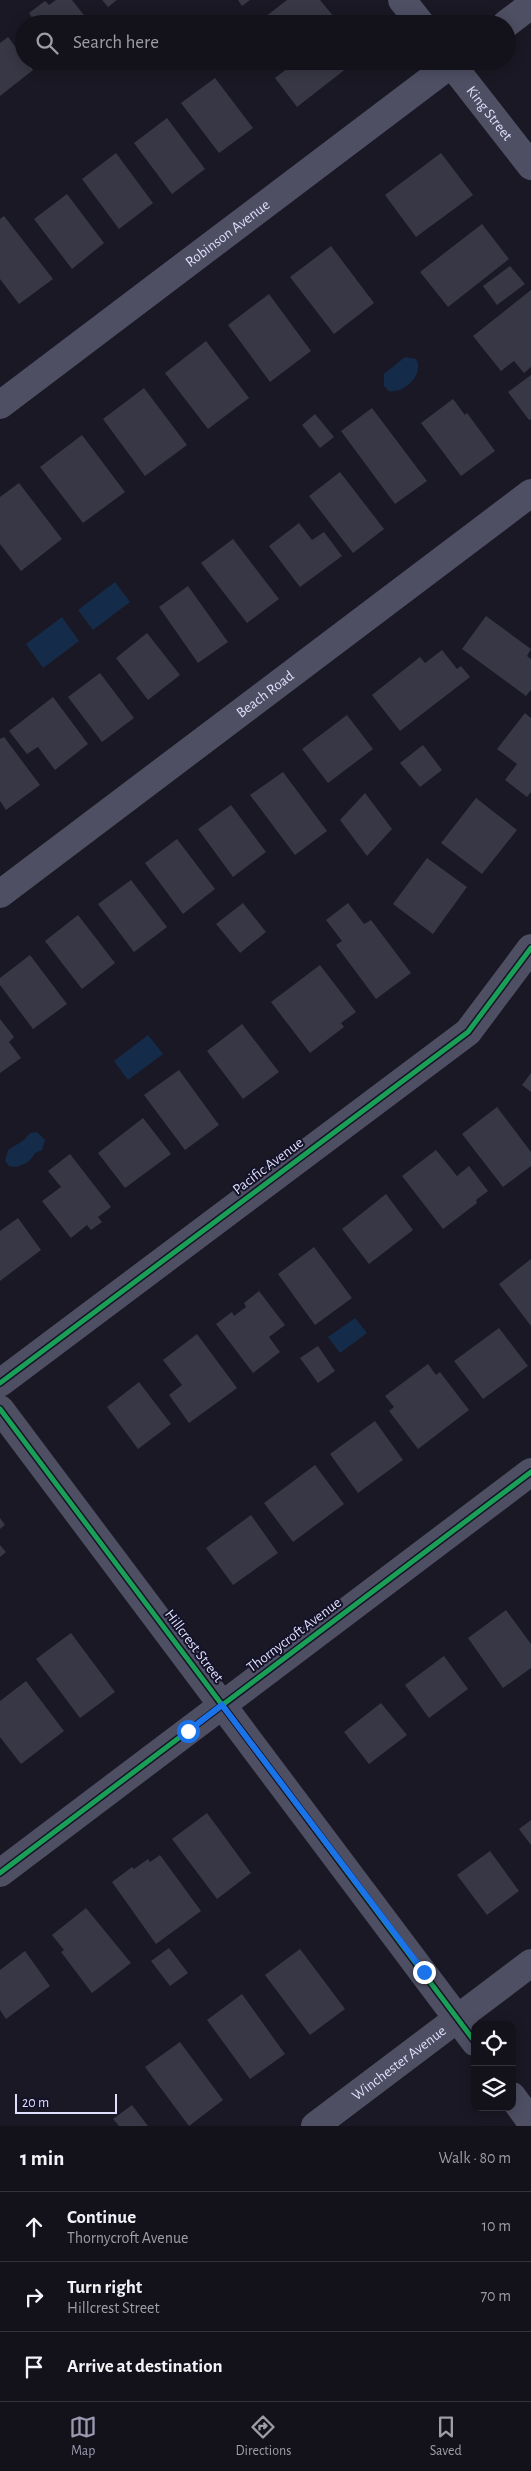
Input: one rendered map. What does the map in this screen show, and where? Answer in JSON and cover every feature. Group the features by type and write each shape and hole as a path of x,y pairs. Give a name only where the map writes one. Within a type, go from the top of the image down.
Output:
{"street":[{"path":"402,0 414,15"},
{"path":"516,16 531,4"},
{"name":"Robinson Avenue","path":"0,406 441,70"},
{"name":"King Street","path":"458,70 531,166"},
{"name":"Beach Road","path":"0,894 531,493"},
{"name":"Pacific Avenue","path":"0,1383 468,1032 531,948"},
{"name":"Hillcrest Street","path":"0,1408 471,2036"},
{"name":"Thornycroft Avenue","path":"0,1873 531,1472"},
{"name":"Winchester Avenue","path":"315,2126 531,1963"},
{"path":"516,2101 531,2122"}],"water":[{"path":"405,357 416,359 418,371 407,386 395,391 389,391 384,386 384,374"},
{"path":"115,582 130,602 93,630 78,610"},
{"path":"62,617 79,641 43,668 26,644"},
{"path":"148,1035 163,1054 128,1080 114,1061"},
{"path":"37,1132 45,1140 42,1150 35,1153 24,1164 13,1167 9,1166 5,1161 8,1150 24,1140 30,1133"},
{"path":"355,1318 367,1333 340,1353 328,1337"}],"building":[{"path":"56,0 72,0 84,15 30,15 29,13 45,1 49,5"},
{"path":"102,0 117,0 108,7"},
{"path":"238,0 250,0 242,6"},
{"path":"287,0 320,0 332,15 268,15"},
{"path":"8,37 15,46 15,70 33,70 0,96 0,43"},
{"path":"285,70 344,70 297,107 275,78"},
{"path":"215,78 253,128 219,153 181,103"},
{"path":"167,118 205,169 172,194 134,143"},
{"path":"116,153 153,203 119,229 82,179"},
{"path":"441,153 473,195 416,237 385,195"},
{"path":"67,194 104,243 72,269 34,219"},
{"path":"4,216 53,279 19,304 0,279 0,219"},
{"path":"482,224 509,259 448,307 420,272"},
{"path":"331,246 374,303 334,334 290,277"},
{"path":"510,266 525,284 497,305 483,286"},
{"path":"531,290 531,367 524,373 514,361 501,371 473,336"},
{"path":"269,294 311,351 270,382 228,325"},
{"path":"206,341 249,398 208,429 165,373"},
{"path":"531,375 531,419 529,420 508,392"},
{"path":"144,388 187,445 145,476 103,419"},
{"path":"453,399 465,415 467,413 495,451 461,476 421,423"},
{"path":"372,408 427,481 395,504 341,431"},
{"path":"315,414 334,437 320,448 302,425"},
{"path":"82,435 125,492 83,523 40,467"},
{"path":"340,472 384,529 353,553 309,496"},
{"path":"19,483 62,539 21,571 0,544 0,497"},
{"path":"299,523 312,540 324,532 342,556 300,587 269,546"},
{"path":"233,539 279,599 247,623 201,563"},
{"path":"188,586 228,642 198,663 159,607"},
{"path":"486,616 531,649 527,656 531,659 531,690 526,696 462,649"},
{"path":"147,633 180,675 148,700 116,658"},
{"path":"442,650 457,669 461,666 470,677 400,731 372,695 420,657 425,663"},
{"path":"100,673 134,718 102,742 68,697"},
{"path":"53,697 88,744 55,770 38,747 27,754 9,731"},
{"path":"525,713 531,718 531,792 527,797 505,780 517,764 497,749"},
{"path":"347,715 373,749 328,783 302,749"},
{"path":"4,737 40,785 6,810 0,801 0,739"},
{"path":"423,745 442,770 420,787 400,763"},
{"path":"283,772 327,831 295,855 250,795"},
{"path":"365,793 392,829 367,856 340,820"},
{"path":"476,798 517,830 482,874 441,843"},
{"path":"231,805 266,852 233,877 198,829"},
{"path":"177,839 215,889 183,914 145,863"},
{"path":"427,858 467,887 433,934 393,904"},
{"path":"131,880 167,927 134,952 98,904"},
{"path":"243,903 266,932 240,953 216,924"},
{"path":"348,903 364,924 371,920 411,973 376,999 336,945 342,941 326,920"},
{"path":"78,915 115,963 82,989 45,941"},
{"path":"30,955 67,1004 33,1029 0,985 0,978"},
{"path":"320,965 356,1012 341,1023 344,1027 310,1053 271,1002"},
{"path":"0,1019 14,1037 9,1042 21,1058 0,1073"},
{"path":"242,1024 279,1072 243,1099 207,1051"},
{"path":"179,1070 219,1125 185,1150 144,1095"},
{"path":"531,1073 531,1092 522,1085"},
{"path":"497,1107 531,1152 531,1166 503,1187 462,1134"},
{"path":"143,1118 171,1154 125,1188 98,1153"},
{"path":"436,1150 457,1176 469,1166 488,1191 476,1200 477,1203 443,1229 402,1176"},
{"path":"70,1154 111,1207 98,1217 102,1222 91,1230 87,1225 71,1238 42,1201 61,1187 48,1171"},
{"path":"386,1194 413,1230 369,1264 342,1229"},
{"path":"18,1218 41,1250 0,1281 0,1231"},
{"path":"314,1247 352,1298 315,1325 278,1274"},
{"path":"531,1259 531,1326 499,1284"},
{"path":"259,1291 285,1325 269,1337 280,1352 253,1373 216,1324 232,1312 234,1316 246,1307 244,1303"},
{"path":"499,1328 528,1366 483,1399 454,1361"},
{"path":"197,1334 237,1388 189,1423 169,1395 182,1385 163,1360"},
{"path":"318,1346 335,1371 318,1383 300,1358"},
{"path":"428,1364 436,1375 440,1372 469,1410 418,1449 389,1411 394,1407 385,1396"},
{"path":"139,1382 171,1424 138,1449 107,1407"},
{"path":"375,1421 403,1460 358,1493 330,1454"},
{"path":"315,1465 344,1504 293,1542 264,1503"},
{"path":"251,1515 278,1553 233,1585 206,1548"},
{"path":"0,1518 5,1525 0,1529"},
{"path":"0,1545 6,1552 0,1557"},
{"path":"506,1610 531,1644 531,1668 503,1688 468,1638"},
{"path":"71,1633 115,1692 80,1718 36,1659"},
{"path":"444,1656 468,1689 429,1718 405,1685"},
{"path":"26,1681 64,1731 21,1764 0,1737 0,1701"},
{"path":"381,1703 407,1735 369,1764 344,1732"},
{"path":"207,1813 251,1873 217,1899 172,1839"},
{"path":"531,1820 531,1845 519,1829"},
{"path":"490,1851 519,1891 487,1915 457,1875"},
{"path":"160,1855 201,1911 156,1944 112,1882 132,1867 134,1869 148,1859 150,1862"},
{"path":"86,1908 131,1963 92,1993 61,1952 64,1950 52,1935"},
{"path":"169,1948 188,1973 170,1986 151,1961"},
{"path":"300,1949 345,2009 310,2035 265,1975"},
{"path":"25,1951 50,1986 6,2019 0,2010 0,1970"},
{"path":"242,1994 285,2054 250,2079 207,2020"},
{"path":"180,2042 223,2100 189,2126 145,2067"},
{"path":"132,2105 148,2126 119,2126 113,2119"}],"cycle path":[{"path":"0,1383 468,1032 531,948"},
{"path":"0,1409 471,2037"},
{"path":"0,1873 531,1472"}],"route":[{"path":"188,1731 222,1705 424,1972"}]}
